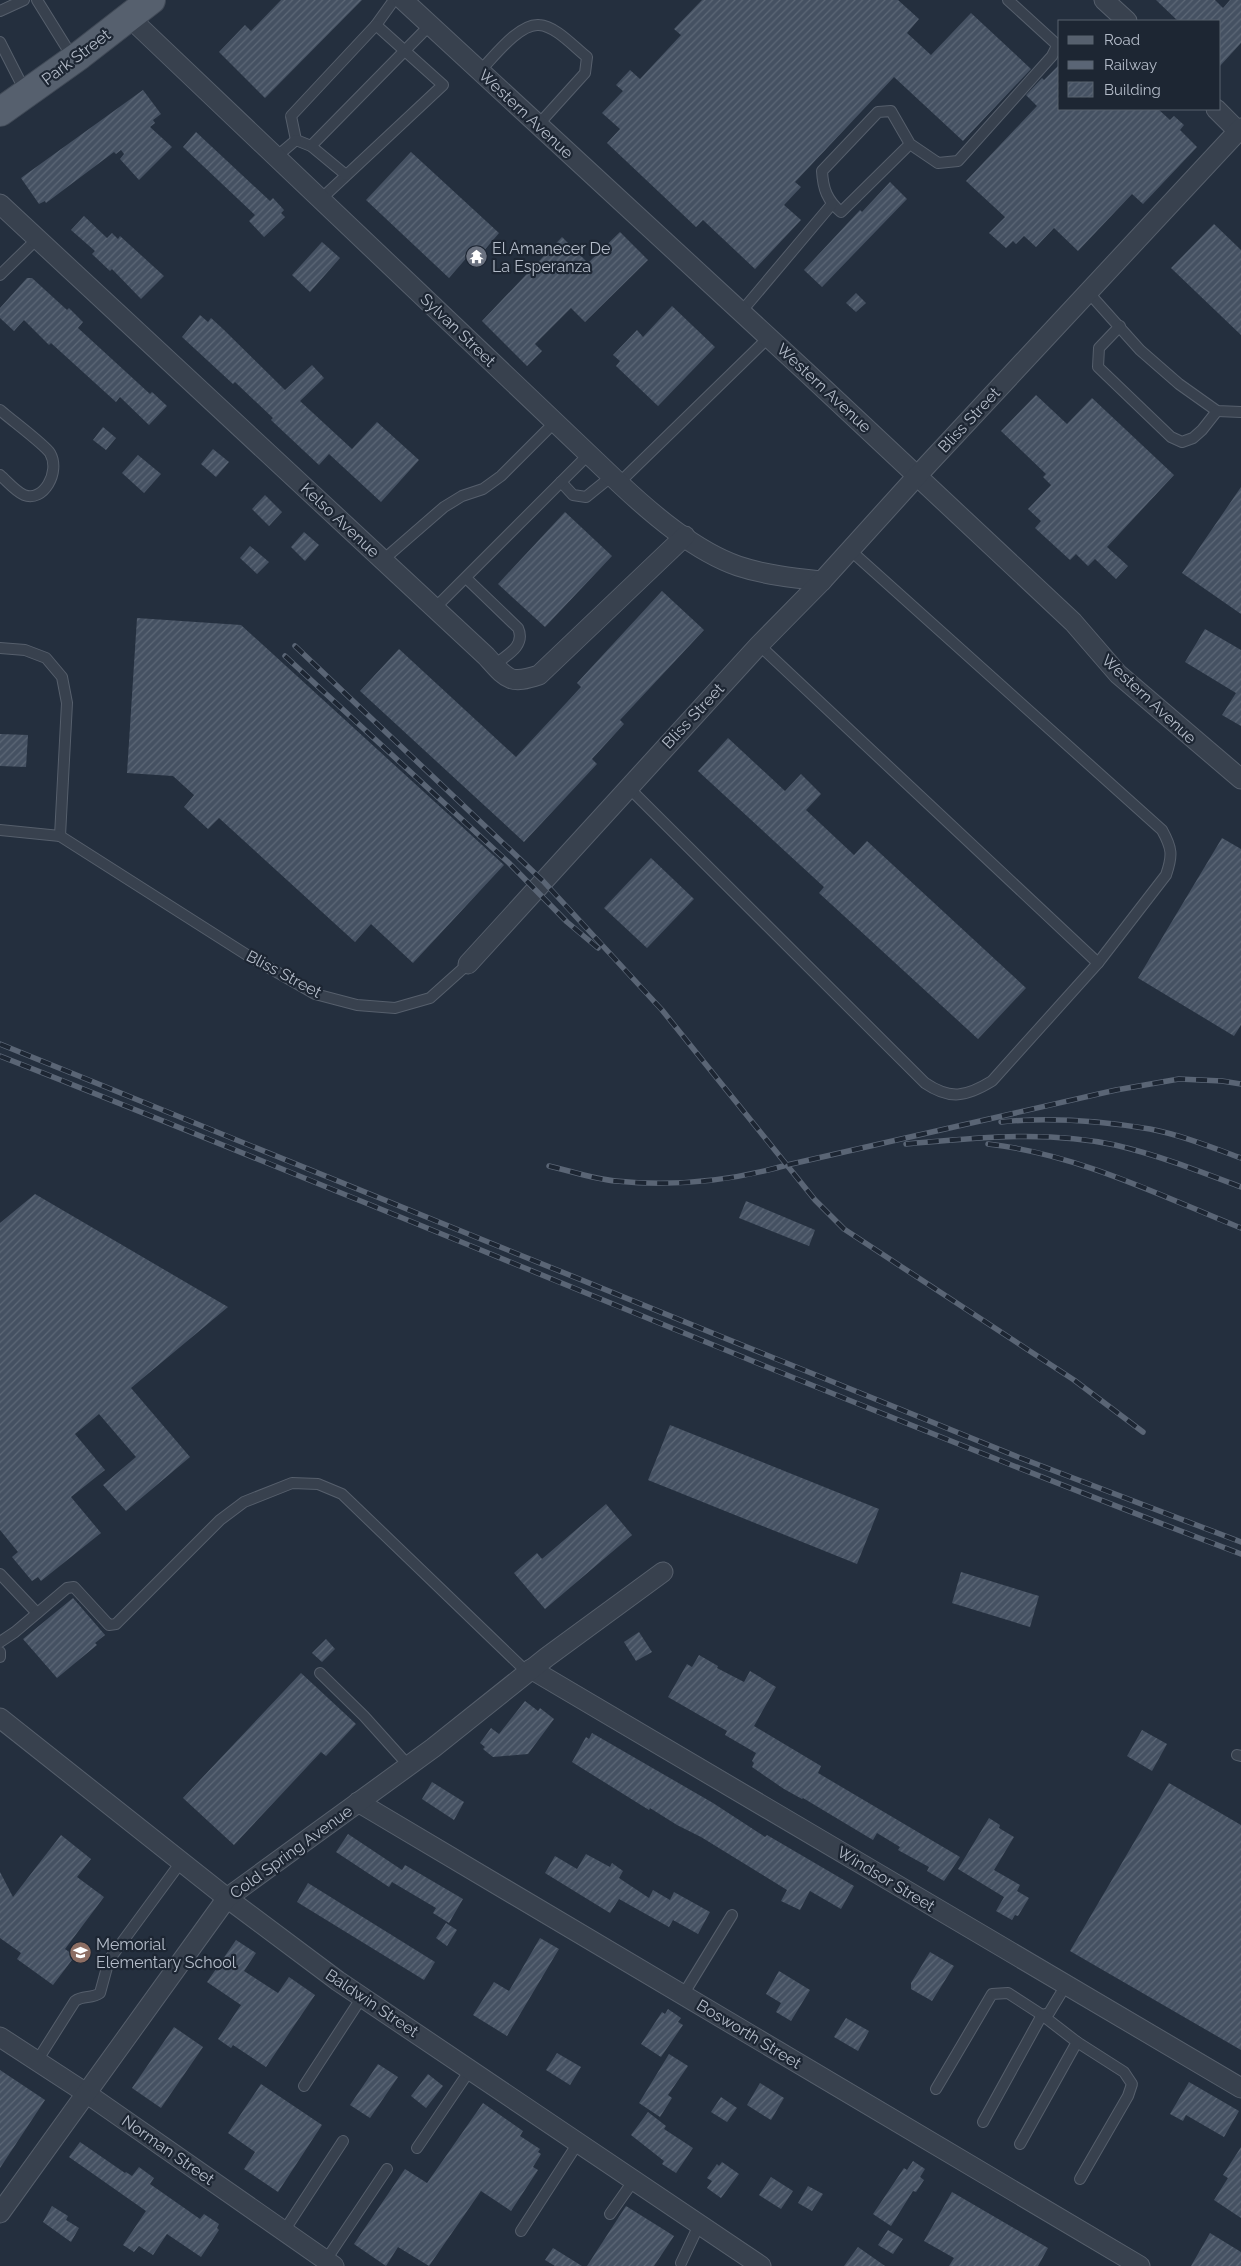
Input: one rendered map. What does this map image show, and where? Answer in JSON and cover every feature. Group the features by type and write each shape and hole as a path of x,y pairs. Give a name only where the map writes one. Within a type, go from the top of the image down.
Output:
{"main road":[{"name":"Park Street","path":"0,112 74,59 151,0"}],"street":[{"name":"Western Avenue","path":"403,0 769,337 1073,622 1118,674 1241,779"},
{"path":"1104,0 1126,20"},
{"name":"Sylvan Street","path":"129,17 615,480 653,513 714,555 739,566 774,575 822,582"},
{"path":"1217,110 1240,131"},
{"name":"Bliss Street","path":"468,964 759,645 822,582 917,476 1240,131"},
{"name":"Kelso Avenue","path":"0,204 435,608 494,664 504,676 520,681 539,675 685,536"},
{"name":"Cold Spring Avenue","path":"0,2214 227,1898 409,1766 529,1671 663,1572"},
{"name":"Windsor Street","path":"529,1671 1241,2088"},
{"name":"Baldwin Street","path":"0,1718 227,1898 362,1997 761,2266"},
{"name":"Bosworth Street","path":"358,1802 1140,2266"},
{"name":"Norman Street","path":"0,2037 86,2093 330,2263"}],"lane":[{"path":"0,11 24,0"},
{"path":"37,0 74,59"},
{"path":"296,140 291,116 376,25 394,0"},
{"path":"910,144 841,212 832,204 824,190 822,172 878,112 891,111 910,144 938,163 958,161 1056,51 1057,46 1054,42 1008,0"},
{"path":"321,199 443,84 376,25"},
{"path":"311,146 430,25"},
{"path":"480,71 527,26 540,25 554,31 587,57 585,73 538,126"},
{"path":"0,42 26,94"},
{"path":"276,157 296,140"},
{"path":"296,140 311,146 346,175"},
{"path":"741,312 832,204"},
{"path":"0,274 37,238"},
{"path":"1088,292 1140,350 1179,384 1217,411 1241,412"},
{"path":"1120,326 1099,348 1098,367 1171,437 1182,442 1193,438 1217,411"},
{"path":"562,482 573,495 586,497 615,480 769,337"},
{"path":"0,410 50,453 54,475 48,485 35,495 29,496 23,495 0,475"},
{"path":"383,560 444,507 462,496 483,489 501,476 555,422"},
{"path":"435,608 589,454"},
{"path":"628,787 925,1083 940,1093 961,1095 979,1090 992,1081 1098,963 1166,875 1171,861 1170,846 1162,830 850,550"},
{"path":"466,578 518,628 522,636 520,643 494,664"},
{"path":"759,645 1098,963"},
{"path":"0,648 25,650 46,658 62,677 67,702 60,836"},
{"name":"Bliss Street","path":"0,830 60,836 247,955 315,994 357,1006 395,1008 430,998 468,964"},
{"path":"0,1642 5,1640 67,1588 74,1587 109,1625 116,1624 220,1520 244,1502 292,1483 318,1484 342,1494 529,1671"},
{"path":"0,1574 37,1613"},
{"path":"0,1652 0,1657"},
{"path":"320,1673 364,1716 409,1766"},
{"path":"36,2061 75,2001 80,1997 96,1996 100,1993 109,1960 181,1862"},
{"path":"682,1995 732,1915"},
{"path":"983,2122 1042,2015 1049,2013 1066,1985"},
{"path":"936,2089 992,1994 1008,1993 1042,2015 1077,2042 1124,2072 1132,2084 1128,2096 1080,2179"},
{"path":"304,2086 362,1997"},
{"path":"1020,2144 1077,2042"},
{"path":"417,2148 470,2070"},
{"path":"284,2231 343,2141"},
{"path":"521,2231 578,2143"},
{"path":"330,2263 387,2169"},
{"path":"610,2214 634,2180"},
{"path":"681,2263 699,2225"}],"building":[{"path":"281,0 362,0 265,98 219,52 245,25 251,31"},
{"path":"702,0 898,0 919,19 907,33 931,55 971,13 1031,69 963,141 894,77 795,182 801,187 784,205 801,220 755,269 703,220 696,227 607,143 620,129 602,113 623,91 616,85 630,70 640,79 681,35 674,29"},
{"path":"1156,0 1215,0 1223,8 1230,0 1241,0 1241,43 1221,65 1221,20 1177,20"},
{"path":"1058,66 1058,110 1159,110 1170,120 1174,116 1184,125 1180,130 1197,147 1143,204 1132,194 1078,251 1054,228 1036,247 1024,236 1016,244 1013,241 1006,248 989,233 1005,217 966,181 1037,106 1026,95 1042,78 1044,80"},
{"path":"143,90 161,114 153,120 155,123 150,127 172,147 139,180 120,159 124,154 121,150 116,154 114,152 46,203 45,201 39,204 21,178"},
{"path":"196,132 270,201 273,198 284,210 281,213 285,217 264,237 249,221 255,215 183,147"},
{"path":"411,152 499,233 482,253 476,247 449,278 366,200"},
{"path":"890,182 907,199 822,287 804,270 860,210 862,212"},
{"path":"84,216 107,238 112,233 118,239 120,236 164,276 141,299 112,269 110,271 92,254 95,251 71,230"},
{"path":"1214,224 1241,250 1241,335 1171,268"},
{"path":"620,232 648,260 585,322 571,308 535,344 542,351 527,366 482,321 562,237 588,263"},
{"path":"322,242 340,258 310,292 292,275"},
{"path":"27,278 32,278 67,310 69,308 83,322 78,328 150,394 152,392 167,406 149,425 120,397 116,402 51,343 49,345 24,320 14,331 0,318 0,308"},
{"path":"856,293 866,303 856,312 846,303"},
{"path":"672,306 715,347 658,406 616,366 620,361 613,355 637,330 643,337"},
{"path":"200,315 208,322 211,318 285,390 312,365 324,378 300,401 352,449 377,422 419,460 381,502 329,454 319,465 271,420 273,418 235,382 233,384 182,337"},
{"path":"1036,395 1067,424 1092,398 1174,475 1107,547 1128,566 1116,579 1095,559 1088,566 1076,554 1070,560 1035,528 1041,521 1028,509 1051,485 1043,477 1046,474 1001,431"},
{"path":"103,427 116,438 106,450 93,440"},
{"path":"213,449 229,462 216,477 201,464"},
{"path":"138,455 161,474 144,493 122,473"},
{"path":"1241,487 1241,614 1182,573"},
{"path":"265,495 282,512 269,526 252,509"},
{"path":"565,512 612,556 545,627 498,584"},
{"path":"304,532 319,545 305,561 291,547"},
{"path":"250,546 269,562 257,574 240,558"},
{"path":"662,591 704,630 620,720 624,724 592,759 597,764 524,842 360,691 399,649 516,757 581,687 577,683"},
{"path":"137,618 241,625 504,865 413,963 371,924 355,942 219,818 208,829 184,807 194,795 173,776 127,773"},
{"path":"1205,629 1241,650 1241,726 1222,715 1236,693 1185,662"},
{"path":"0,734 28,735 26,767 0,766"},
{"path":"728,738 785,791 801,774 821,794 806,810 854,855 867,841 1026,988 978,1039 819,893 824,887 698,771"},
{"path":"1222,838 1241,849 1241,1025 1234,1036 1138,978"},
{"path":"651,858 694,899 647,948 604,908"},
{"path":"35,1194 228,1307 131,1388 190,1457 126,1511 103,1485 136,1457 99,1414 75,1434 105,1470 71,1497 101,1533 41,1581 38,1577 32,1581 12,1557 18,1552 0,1530 0,1223"},
{"path":"746,1201 815,1230 809,1246 739,1218"},
{"path":"670,1425 879,1509 857,1564 648,1480"},
{"path":"606,1504 632,1535 545,1609 514,1573 537,1553 542,1559"},
{"path":"961,1572 1039,1596 1030,1627 952,1603"},
{"path":"73,1598 105,1635 95,1643 97,1645 57,1678 23,1639"},
{"path":"639,1632 652,1652 636,1661 624,1642"},
{"path":"326,1639 335,1649 322,1662 312,1653"},
{"path":"699,1655 718,1666 717,1668 744,1682 750,1671 776,1687 754,1726 821,1766 818,1773 960,1857 944,1881 927,1871 929,1867 898,1850 900,1847 877,1833 873,1840 803,1798 784,1789 752,1767 754,1763 752,1761 756,1753 725,1735 727,1731 668,1697 687,1664 692,1667"},
{"path":"301,1673 356,1724 326,1756 321,1752 234,1845 183,1798"},
{"path":"525,1701 538,1711 540,1708 554,1719 528,1754 493,1757 483,1749 485,1747 480,1743 491,1728 499,1734"},
{"path":"1142,1730 1167,1744 1152,1771 1127,1756"},
{"path":"592,1733 713,1803 765,1837 767,1835 854,1886 841,1909 810,1891 800,1910 781,1901 787,1890 701,1837 650,1808 649,1810 572,1762 586,1737 589,1739"},
{"path":"432,1782 464,1802 454,1820 422,1799"},
{"path":"1169,1783 1241,1825 1241,2050 1070,1951"},
{"path":"989,1818 1000,1825 999,1828 1014,1837 994,1870 1020,1885 1017,1891 1029,1898 1018,1916 1015,1915 1012,1920 996,1911 1004,1897 958,1869"},
{"path":"348,1834 402,1870 405,1865 463,1899 449,1923 433,1913 436,1908 392,1882 389,1887 336,1852"},
{"path":"61,1835 91,1859 77,1877 104,1897 65,1949 75,1956 53,1985 17,1959 21,1953 0,1938 0,1872 13,1897"},
{"path":"586,1854 610,1867 612,1863 623,1871 619,1878 649,1898 653,1890 670,1900 674,1892 710,1912 698,1934 673,1920 669,1927 619,1899 610,1913 545,1873 555,1856 577,1869"},
{"path":"308,1883 435,1962 424,1980 297,1902"},
{"path":"446,1923 457,1930 447,1946 436,1938"},
{"path":"540,1938 559,1949 507,2036 473,2015 494,1982 509,1991"},
{"path":"236,1940 256,1953 244,1971 278,1993 289,1977 315,1995 266,2067 233,2045 231,2048 218,2039 241,2005 207,1982"},
{"path":"930,1952 954,1966 932,2001 911,1989 911,1983"},
{"path":"779,1971 810,1990 791,2021 776,2012 781,2003 766,1994"},
{"path":"668,2009 681,2018 678,2022 683,2025 661,2057 641,2044 662,2012 665,2014"},
{"path":"846,2018 869,2031 858,2051 834,2037"},
{"path":"174,2027 203,2047 161,2108 132,2088"},
{"path":"557,2053 581,2067 570,2085 546,2070"},
{"path":"669,2054 688,2066 668,2095 672,2098 660,2117 639,2103"},
{"path":"378,2064 398,2077 370,2118 350,2105"},
{"path":"0,2070 45,2100 0,2168"},
{"path":"428,2074 443,2086 426,2108 411,2096"},
{"path":"1189,2082 1239,2111 1224,2137 1186,2115 1183,2121 1170,2114"},
{"path":"760,2083 784,2098 771,2120 747,2105"},
{"path":"261,2084 322,2125 278,2192 244,2169 255,2152 228,2133"},
{"path":"721,2097 737,2108 727,2122 711,2112"},
{"path":"483,2103 523,2131 520,2136 540,2149 538,2152 541,2154 533,2167 538,2170 511,2211 481,2191 429,2266 398,2247 386,2266 354,2244 405,2169 427,2183"},
{"path":"648,2112 666,2126 664,2129 693,2148 676,2173 662,2164 664,2161 631,2135"},
{"path":"80,2142 132,2176 139,2167 154,2178 150,2184 200,2219 204,2214 219,2224 217,2228 219,2230 201,2257 167,2234 153,2255 139,2246 134,2252 123,2245 146,2211 69,2157"},
{"path":"1241,2147 1241,2218 1214,2200 1228,2178 1223,2175"},
{"path":"913,2161 925,2169 920,2177 924,2180 916,2192 913,2191 891,2226 873,2214 904,2168 907,2170"},
{"path":"722,2162 739,2174 721,2198 707,2188 712,2181 707,2178 717,2164 719,2166"},
{"path":"771,2177 793,2191 781,2209 759,2195"},
{"path":"808,2186 823,2194 812,2211 798,2203"},
{"path":"952,2192 1048,2248 1038,2266 949,2266 954,2258 924,2241"},
{"path":"52,2206 68,2216 66,2220 79,2228 71,2242 43,2222"},
{"path":"626,2206 674,2236 654,2266 587,2266"},
{"path":"888,2230 903,2239 893,2254 878,2245"},
{"path":"1210,2233 1241,2252 1241,2266 1191,2266"},
{"path":"858,2247 885,2266 844,2266"},
{"path":"553,2248 582,2266 555,2266 545,2260"}],"railway":[{"path":"295,646 543,881 662,1010 815,1200 844,1229 1074,1380 1143,1432"},
{"path":"285,656 509,863 567,922 598,948"},
{"path":"0,1044 1018,1457 1241,1542"},
{"path":"0,1056 775,1370 1241,1554"},
{"path":"549,1166 591,1177 638,1183 681,1183 724,1179 1116,1090 1179,1079 1241,1084"},
{"path":"1001,1122 1057,1120 1132,1126 1173,1135 1241,1158"},
{"path":"906,1144 1011,1137 1089,1140 1147,1154 1241,1187"},
{"path":"988,1144 1021,1149 1086,1166 1241,1228"}],"place":[{"name":"El Amanecer De La Esperanza","path":"476,257"},
{"name":"Memorial Elementary School","path":"80,1953"}]}
